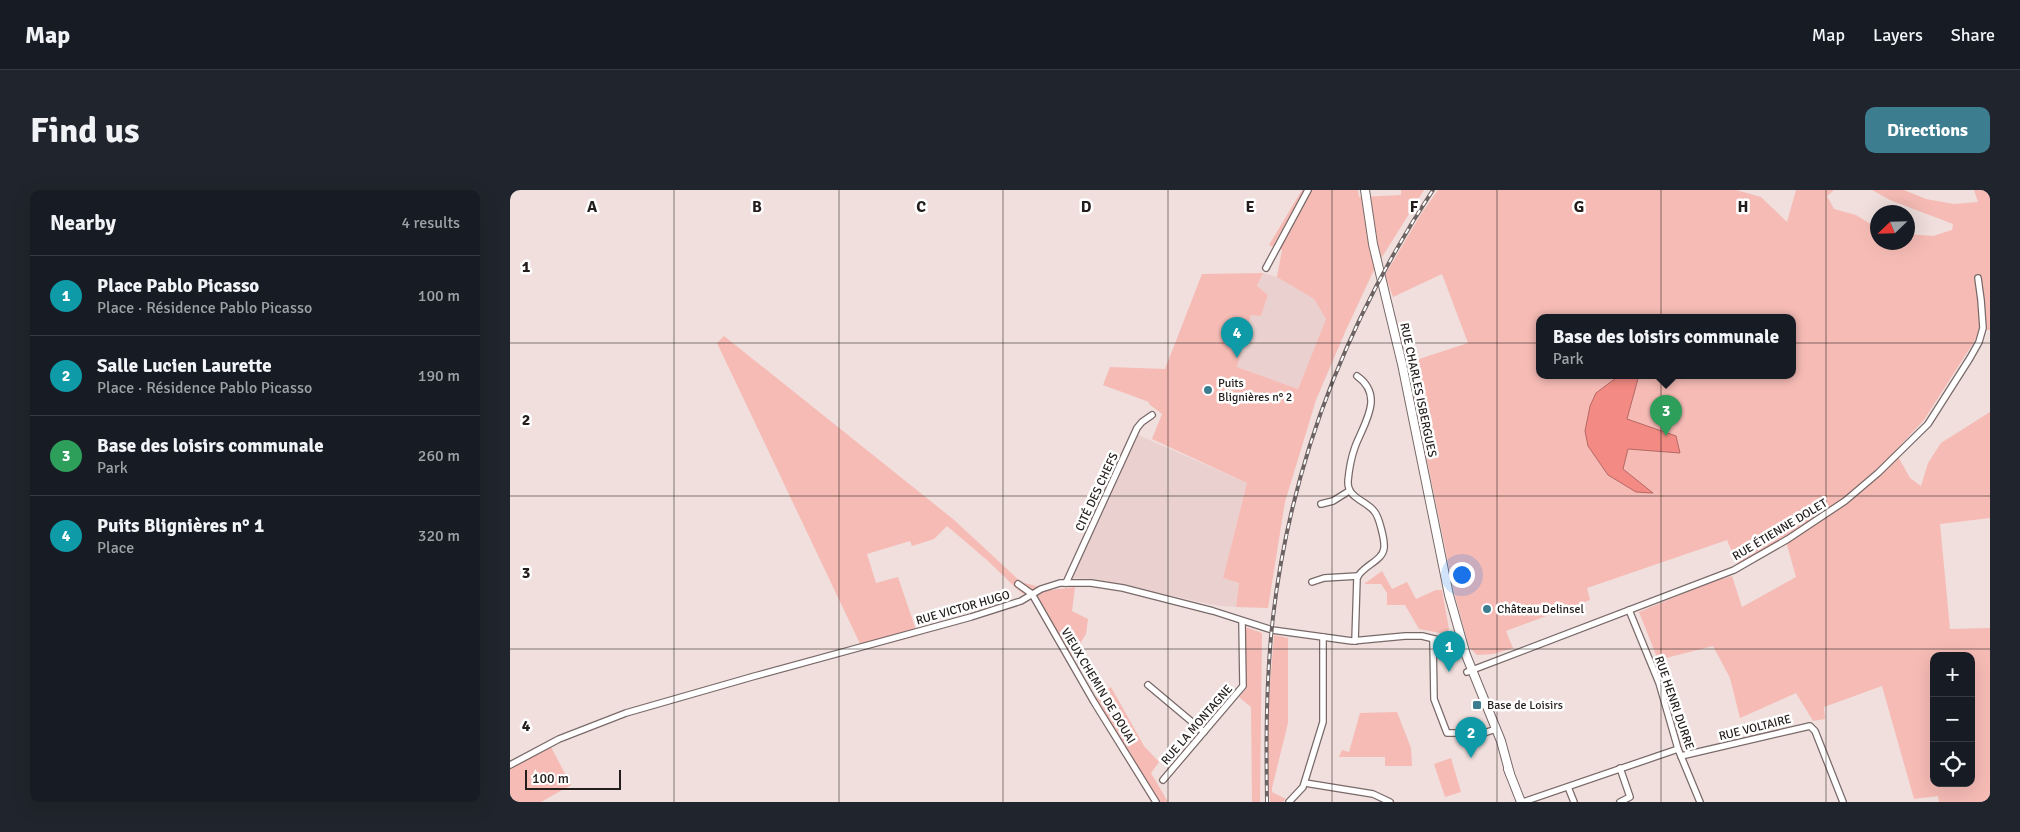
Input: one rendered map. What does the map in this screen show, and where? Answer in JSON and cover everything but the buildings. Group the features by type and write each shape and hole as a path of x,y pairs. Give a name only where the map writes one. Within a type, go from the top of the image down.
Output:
{"main road":[{"name":"RUE CHARLES ISBERGUES","path":"1365,190 1373,244 1402,364 1459,641 1469,671 1522,802"}],"street":[{"path":"1266,268 1308,190"},
{"name":"RUE ÉTIENNE DOLET","path":"1469,671 1744,565 1835,508 1878,473 1934,416 1979,342 1982,328 1982,300 1978,278"},
{"path":"1312,582 1324,578 1358,576 1382,553 1384,545 1376,514 1349,491 1348,479 1353,454 1372,405 1368,386 1357,376"},
{"name":"CITÉ DES CHEFS","path":"1066,583 1137,428 1152,415"},
{"path":"1321,504 1333,501 1349,491"},
{"path":"1355,640 1358,576"},
{"name":"RUE VICTOR HUGO","path":"510,765 559,739 626,713 971,617 1021,601 1051,585 1066,583 1091,583 1123,588 1213,611 1268,630 1355,640 1405,636 1447,642 1459,641"},
{"name":"VIEUX CHEMIN DE DOUAI","path":"1018,584 1032,594 1098,709 1156,802"},
{"name":"RUE HENRI DURRE","path":"1629,610 1661,689 1678,749 1700,802"},
{"name":"RUE LA MONTAGNE","path":"1163,780 1243,686 1242,621"},
{"path":"1289,802 1302,789 1305,783 1324,722 1323,637"},
{"path":"1433,639 1434,699 1446,732 1450,735 1494,730"},
{"path":"1148,685 1204,732"},
{"name":"RUE VOLTAIRE","path":"1681,756 1810,726 1815,732 1843,802"},
{"path":"1522,802 1678,749"},
{"path":"1620,768 1630,797 1620,802"},
{"path":"1305,783 1373,794 1390,802"},
{"path":"1568,786 1574,802"}],"shaded area":[{"path":"1302,190 1358,190 1359,197 1401,195 1401,190 1424,190 1374,270 1316,400 1285,502 1268,608 1236,607 1239,583 1223,578 1247,483 1152,439 1162,414 1149,402 1103,385 1110,367 1165,369 1202,274 1263,273 1257,286 1268,295 1261,316 1251,315 1237,367 1298,389 1326,319 1314,299 1277,277 1282,250 1269,245"},
{"path":"1438,190 1736,190 1761,197 1787,222 1796,190 1834,190 1827,196 1834,209 1856,215 1870,224 1870,250 1915,250 1915,235 1933,236 1952,230 1953,224 1915,210 1915,205 1903,205 1872,190 1904,190 1926,199 1954,204 1978,202 1974,190 1990,190 1990,330 1979,330 1977,337 1924,420 1895,451 1910,478 1921,486 1928,463 1941,443 1990,412 1990,518 1940,524 1950,629 1990,628 1990,798 1988,802 1939,802 1938,796 1914,799 1882,686 1824,707 1825,719 1813,721 1796,693 1740,718 1730,678 1713,646 1658,660 1639,612 1711,582 1732,576 1742,607 1796,577 1785,538 1737,564 1727,540 1587,588 1590,600 1506,631 1513,648 1493,654 1477,655 1469,647 1455,596 1407,363 1468,343 1442,274 1393,297 1385,275 1421,214"},
{"path":"1263,273 1277,277 1314,299 1326,319 1298,389 1237,367 1251,314 1261,316 1268,295 1257,286"},
{"path":"724,336 953,519 1021,582 1051,590 1075,587 1072,611 1088,619 1086,634 1068,662 1036,604 947,526 934,539 912,546 910,541 867,554 876,583 898,577 918,636 863,650 717,343"},
{"path":"1615,379 1638,379 1627,419 1676,436 1680,453 1628,449 1623,469 1653,493 1636,492 1608,475 1588,446 1585,431 1590,406 1596,393"},
{"path":"1136,434 1247,483 1223,578 1239,583 1236,607 1219,606 1093,579 1071,578"},
{"path":"1382,571 1392,589 1407,582 1416,599 1436,590 1442,590 1449,629 1446,634 1419,629 1405,605 1387,605 1387,593 1381,584 1364,584"},
{"path":"1245,627 1262,633 1260,802 1252,802 1251,707 1239,697 1246,689"},
{"path":"1274,635 1288,638 1288,723 1272,788 1272,792 1286,799 1283,802 1270,802 1266,734"},
{"path":"1111,687 1144,746 1159,762 1151,773 1168,802 1151,802 1091,701"},
{"path":"1397,712 1411,748 1412,766 1385,766 1385,757 1339,757 1342,750 1349,752 1360,713"},
{"path":"551,747 571,785 541,802 510,802 510,769"},
{"path":"1451,758 1461,792 1445,797 1434,764"}],"railway":[{"path":"1267,802 1267,710 1273,617 1294,503 1309,448 1328,394 1350,341 1402,239 1433,190"}],"place":[{"name":"Puits Blignières n° 1","path":"1237,358"},
{"name":"Puits Blignières n° 2","path":"1208,390"},
{"name":"Base des loisirs communale","path":"1666,436"},
{"name":"Château Delinsel","path":"1487,609"},
{"name":"Place Pablo Picasso","path":"1449,672"},
{"name":"Base de Loisirs","path":"1477,705"},
{"name":"Salle Lucien Laurette","path":"1471,758"}]}
